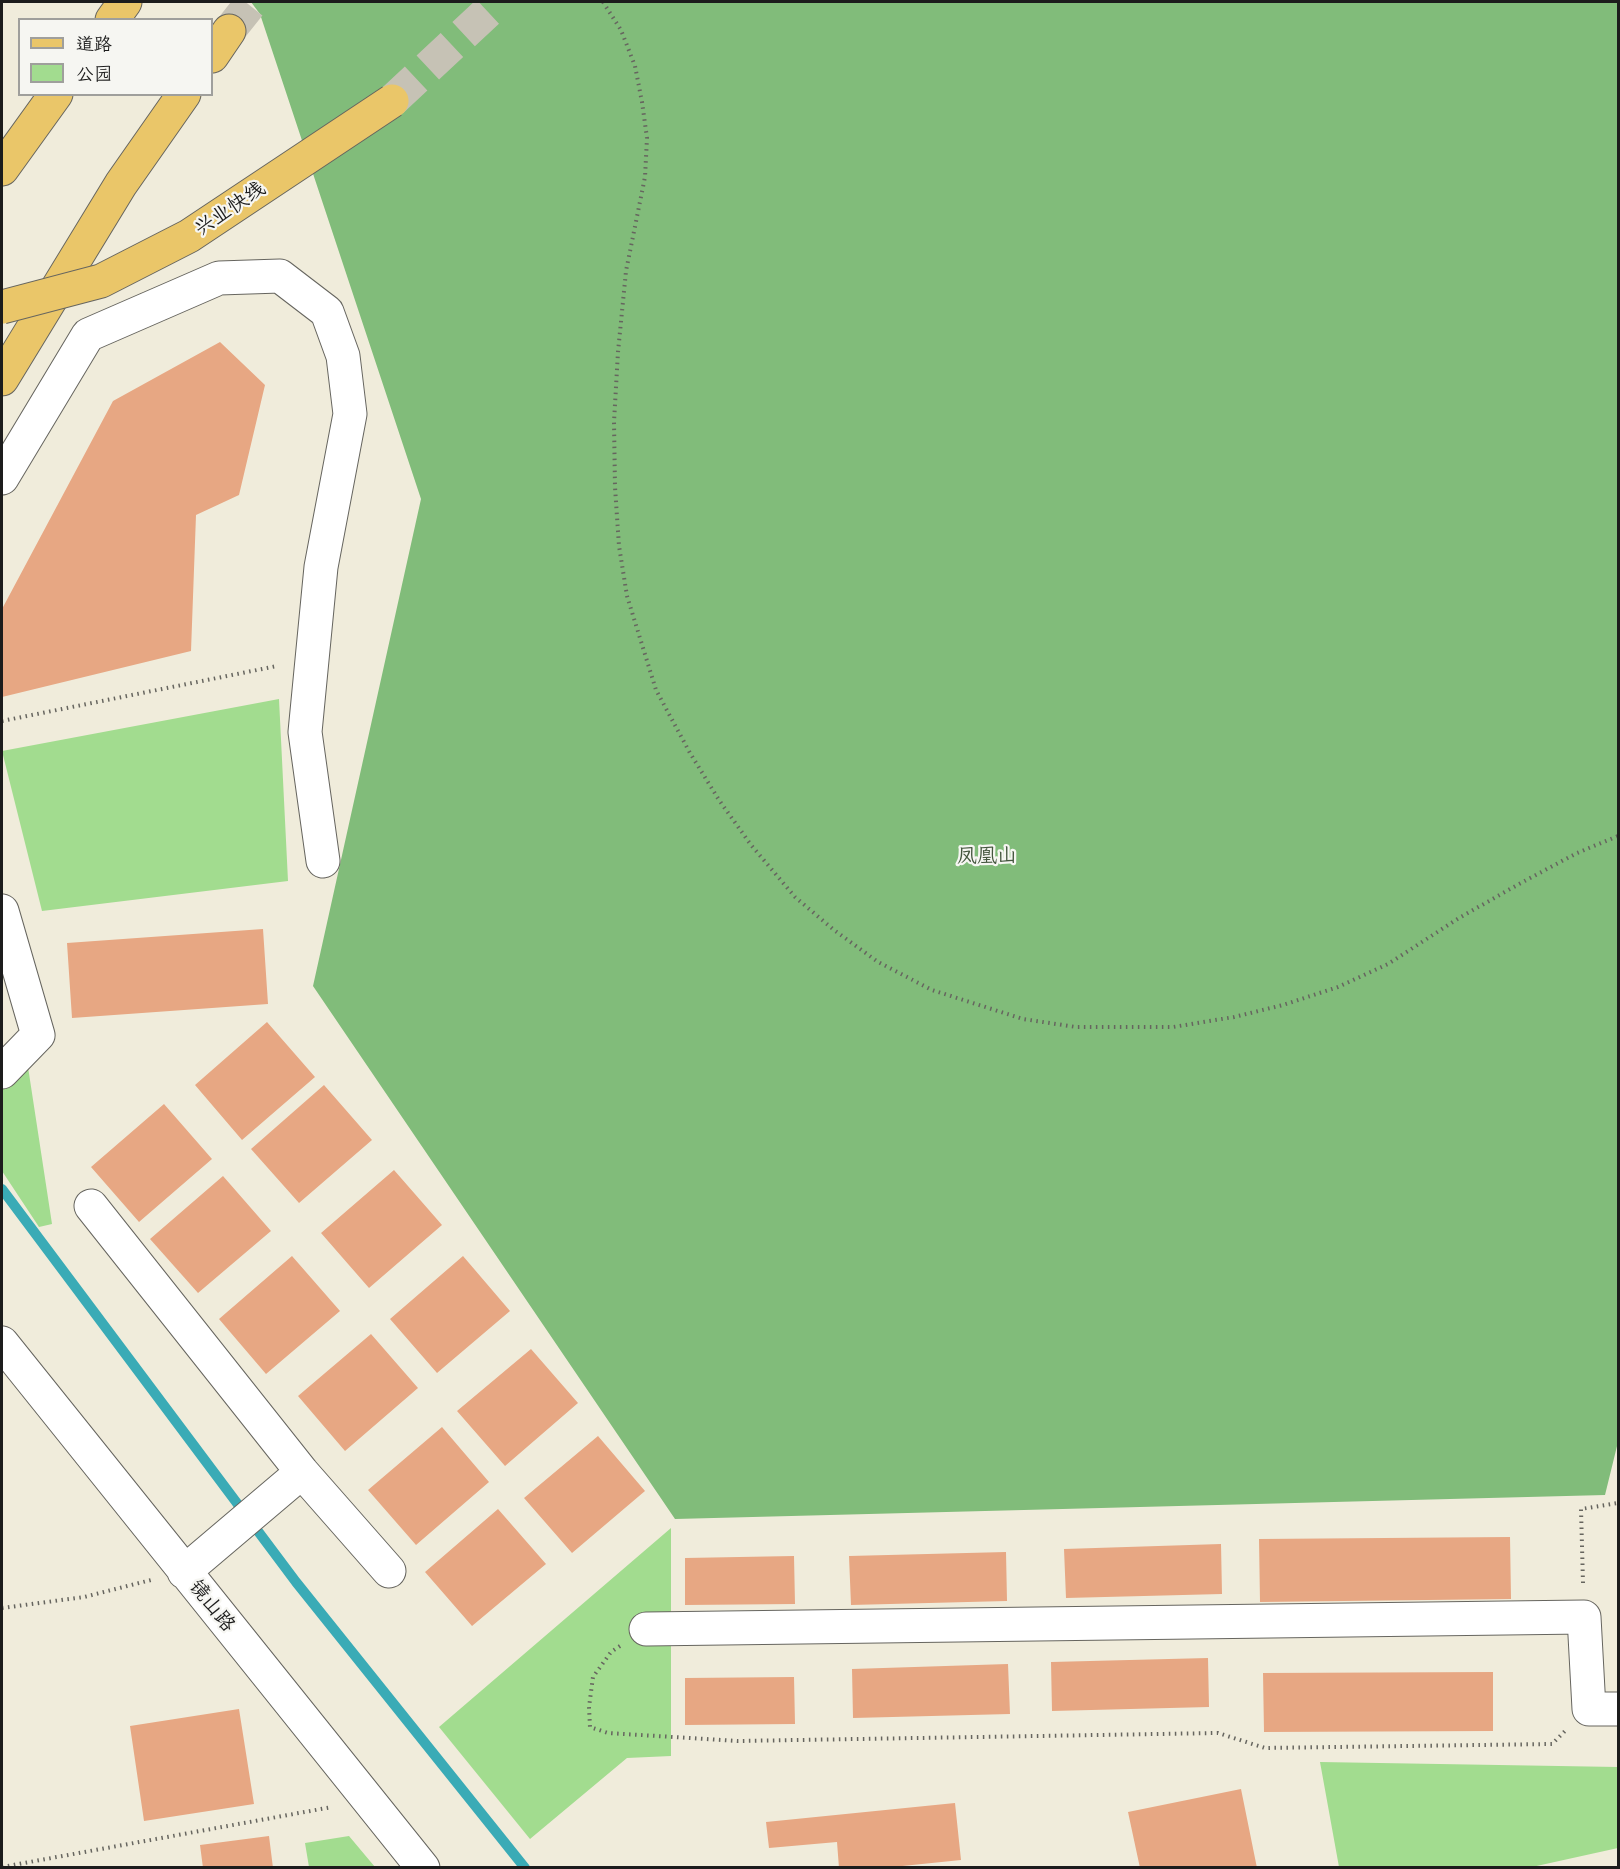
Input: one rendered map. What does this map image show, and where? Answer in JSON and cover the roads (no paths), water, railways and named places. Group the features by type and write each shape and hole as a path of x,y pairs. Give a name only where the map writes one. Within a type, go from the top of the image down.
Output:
{"main road":[{"path":"113,18 125,2"},
{"path":"2,169 55,96"},
{"path":"2,379 121,184 183,96"},
{"name":"兴业快线","path":"2,307 101,280 189,236 392,101"}],"street":[{"path":"2,478 88,335 219,278 280,276 327,312 343,356 350,414 321,567 305,732 323,861"},
{"path":"2,910 38,1035 2,1072"},
{"path":"91,1206 302,1472 389,1571"},
{"name":"镜山路","path":"2,1343 423,1868"},
{"path":"184,1572 302,1472"},
{"path":"646,1629 1584,1617 1604,1709"}],"waterway":[{"path":"2,1189 296,1582 525,1868"}],"tunnel":[{"path":"229,31 252,2"},
{"path":"392,101 498,2"}],"park label":[{"name":"凤凰山","path":"987,856"}]}
